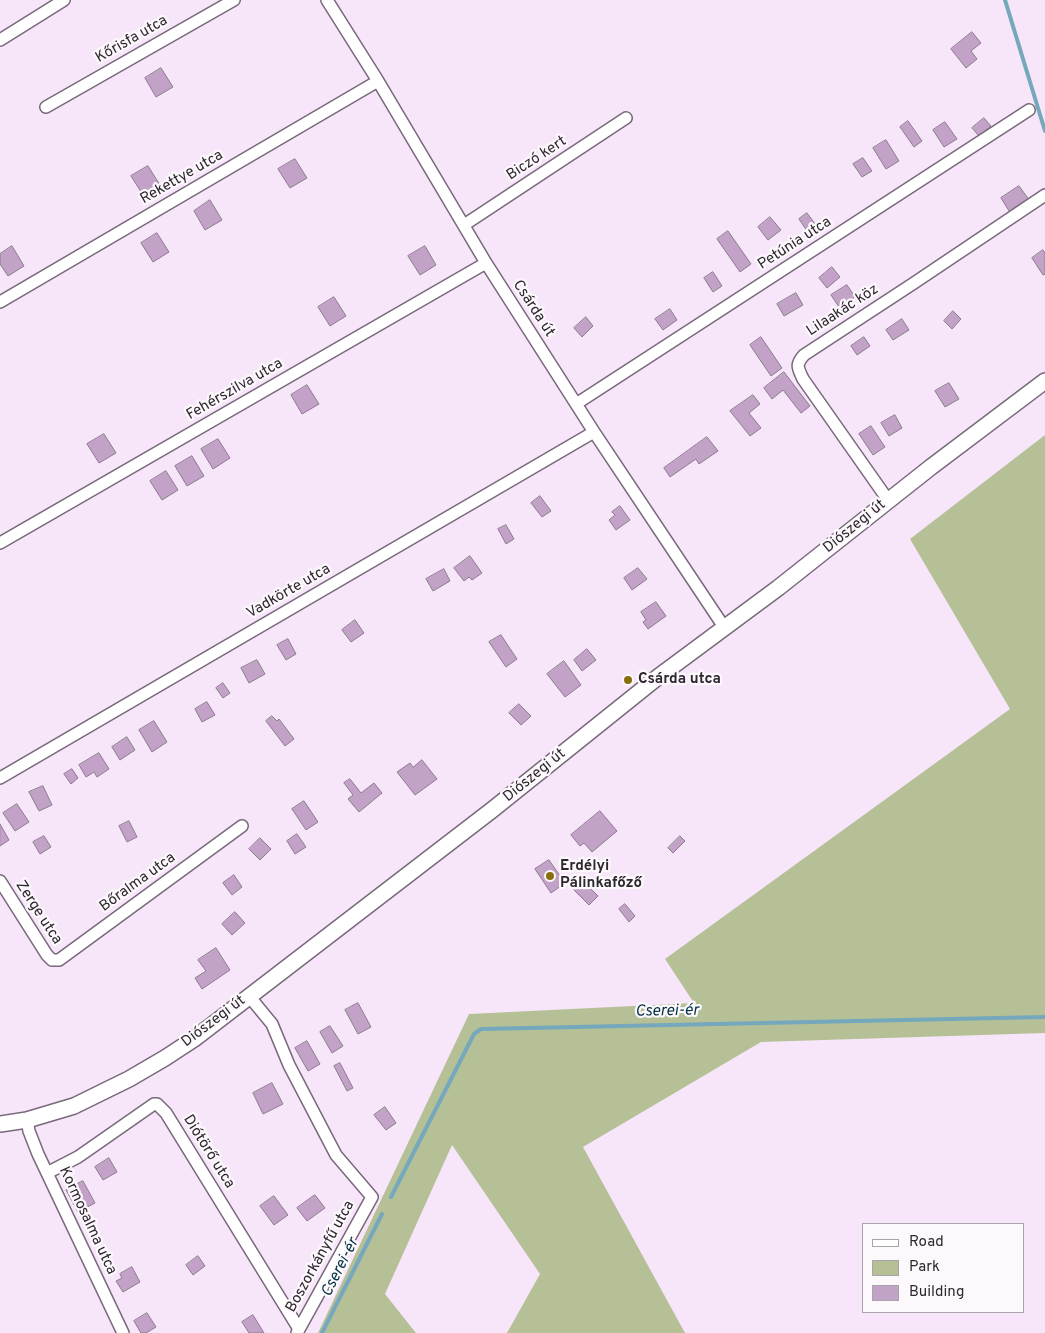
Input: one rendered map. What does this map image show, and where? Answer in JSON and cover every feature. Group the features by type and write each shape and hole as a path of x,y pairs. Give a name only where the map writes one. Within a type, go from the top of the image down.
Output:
{"main road":[{"name":"Diószegi út","path":"0,1124 27,1120 74,1106 130,1079 194,1038 492,810 658,676 778,588 888,500 1045,381"}],"street":[{"path":"0,40 64,0"},
{"name":"Kőrisfa utca","path":"46,107 234,0"},
{"name":"Csárda út","path":"327,0 378,81 486,262 594,432 724,627"},
{"name":"Rekettye utca","path":"0,302 378,81"},
{"name":"Petúnia utca","path":"576,404 1029,110"},
{"name":"Biczó kert","path":"464,225 626,118"},
{"name":"Lilaakác köz","path":"888,500 803,380 798,368 799,360 804,354 1045,195"},
{"name":"Fehérszilva utca","path":"0,543 486,262"},
{"name":"Vadkörte utca","path":"0,778 594,432"},
{"name":"Bőralma utca","path":"52,960 59,960 242,826"},
{"name":"Zerge utca","path":"0,881 52,960"},
{"name":"Boszorkányfű utca","path":"249,996 272,1024 289,1065 336,1155 372,1197 298,1331"},
{"name":"Diótörő utca","path":"47,1173 78,1157 154,1104 157,1104 166,1113 298,1331"},
{"name":"Kormosalma utca","path":"27,1120 32,1139 47,1173 123,1333"}],"green space":[{"path":"1045,435 1045,1033 761,1042 583,1147 685,1333 507,1333 540,1274 452,1145 385,1294 416,1333 318,1333 469,1014 694,1003 665,959 1010,709 910,539"}],"building":[{"path":"972,32 981,43 971,51 977,59 966,68 951,49"},
{"path":"161,68 173,87 156,97 145,78"},
{"path":"984,118 991,126 979,136 972,128"},
{"path":"908,121 922,141 914,147 900,127"},
{"path":"945,122 957,139 944,147 933,130"},
{"path":"886,140 899,161 886,169 873,148"},
{"path":"863,158 872,171 862,177 853,164"},
{"path":"295,159 307,178 290,188 278,169"},
{"path":"148,166 160,185 143,195 131,176"},
{"path":"1019,186 1030,201 1011,214 1001,198"},
{"path":"210,200 222,220 205,230 194,211"},
{"path":"807,213 816,225 807,231 799,219"},
{"path":"770,217 781,230 768,240 758,227"},
{"path":"728,231 751,264 740,272 717,239"},
{"path":"157,233 169,252 153,262 141,243"},
{"path":"12,246 24,266 8,276 0,264 0,254"},
{"path":"425,246 436,265 420,275 408,256"},
{"path":"1043,250 1045,253 1045,274 1043,275 1032,258"},
{"path":"832,267 840,277 827,288 819,278"},
{"path":"713,272 722,286 713,292 704,278"},
{"path":"847,285 855,297 839,307 831,295"},
{"path":"796,293 803,305 784,316 777,304"},
{"path":"334,297 346,316 330,326 318,307"},
{"path":"670,309 677,320 663,330 655,319"},
{"path":"953,311 961,319 952,329 944,321"},
{"path":"586,317 593,326 582,337 574,328"},
{"path":"902,319 909,330 893,340 886,330"},
{"path":"761,337 782,368 771,376 750,345"},
{"path":"864,337 870,346 857,355 851,346"},
{"path":"784,372 810,406 801,413 783,390 772,399 764,388"},
{"path":"949,383 959,399 945,407 935,391"},
{"path":"307,385 319,404 302,414 291,395"},
{"path":"753,395 760,404 749,413 761,428 750,436 730,411"},
{"path":"895,415 902,428 889,436 881,423"},
{"path":"871,426 885,447 873,455 859,434"},
{"path":"104,434 116,453 99,463 87,444"},
{"path":"707,437 718,451 699,464 696,459 670,477 664,468"},
{"path":"218,439 230,458 213,469 201,449"},
{"path":"192,456 204,476 187,486 175,466"},
{"path":"166,471 178,490 162,500 150,481"},
{"path":"540,496 551,511 542,517 531,503"},
{"path":"620,506 630,520 616,530 609,520 615,515 612,512"},
{"path":"506,525 514,539 506,544 498,529"},
{"path":"470,556 482,573 472,580 469,577 464,581 454,568"},
{"path":"638,568 647,579 632,590 624,578"},
{"path":"444,569 450,581 433,591 426,579"},
{"path":"656,602 666,616 648,629 643,622 646,620 641,612"},
{"path":"355,620 364,633 351,642 342,630"},
{"path":"501,635 517,659 506,667 489,642"},
{"path":"288,639 296,654 286,660 277,645"},
{"path":"587,649 596,660 582,671 574,660"},
{"path":"257,660 265,674 249,683 241,668"},
{"path":"564,661 581,685 565,697 547,674"},
{"path":"223,683 230,693 223,698 216,688"},
{"path":"207,702 215,715 202,722 195,709"},
{"path":"519,704 531,716 521,725 509,713"},
{"path":"272,716 277,721 279,719 294,739 285,746 266,721"},
{"path":"154,721 167,742 152,752 139,730"},
{"path":"127,737 135,750 120,760 112,747"},
{"path":"99,753 109,769 97,777 94,772 86,777 79,765"},
{"path":"422,760 437,779 415,795 397,772 410,763 413,767"},
{"path":"72,769 78,778 71,784 64,774"},
{"path":"350,779 361,793 374,783 382,793 359,812 348,799 353,795 344,783"},
{"path":"43,786 52,805 39,811 29,792"},
{"path":"304,801 318,822 306,830 292,809"},
{"path":"17,804 29,822 15,831 3,813"},
{"path":"600,811 617,831 592,852 584,843 580,846 571,835"},
{"path":"129,821 137,837 127,842 119,826"},
{"path":"0,824 9,840 0,846"},
{"path":"297,834 306,847 295,854 287,841"},
{"path":"44,836 51,847 40,854 33,842"},
{"path":"680,836 685,841 673,853 668,848"},
{"path":"260,838 271,849 260,860 249,849"},
{"name":"Erdélyi Pálinkafőző","path":"549,860 565,883 551,893 535,869"},
{"path":"234,875 242,887 232,895 223,883"},
{"path":"583,881 598,896 589,905 574,890"},
{"path":"625,904 635,916 629,922 619,909"},
{"path":"235,912 245,923 232,935 222,924"},
{"path":"216,948 230,970 202,989 195,978 206,971 198,960"},
{"path":"358,1003 371,1027 358,1034 345,1010"},
{"path":"330,1026 343,1046 332,1053 320,1032"},
{"path":"307,1041 320,1064 308,1071 295,1048"},
{"path":"340,1063 353,1088 347,1091 334,1066"},
{"path":"272,1083 283,1104 263,1114 253,1093"},
{"path":"385,1107 396,1123 386,1130 374,1115"},
{"path":"109,1158 117,1172 103,1180 95,1167"},
{"path":"83,1181 95,1203 78,1212 66,1190"},
{"path":"315,1195 325,1208 307,1221 297,1208"},
{"path":"274,1196 288,1215 274,1225 260,1206"},
{"path":"198,1256 205,1266 193,1275 186,1265"},
{"path":"132,1267 140,1282 123,1292 116,1281 122,1278 120,1274"},
{"path":"147,1313 156,1327 146,1333 141,1333 134,1321"},
{"path":"253,1315 264,1333 249,1333 242,1322"}],"waterway":[{"path":"1005,0 1045,131"},
{"name":"Cserei-ér","path":"391,1197 474,1034 481,1029 1045,1017"},
{"name":"Cserei-ér","path":"322,1333 382,1214"}],"place":[{"name":"Csárda utca","path":"628,680"},
{"name":"Erdélyi Pálinkafőző","path":"550,876"}]}
